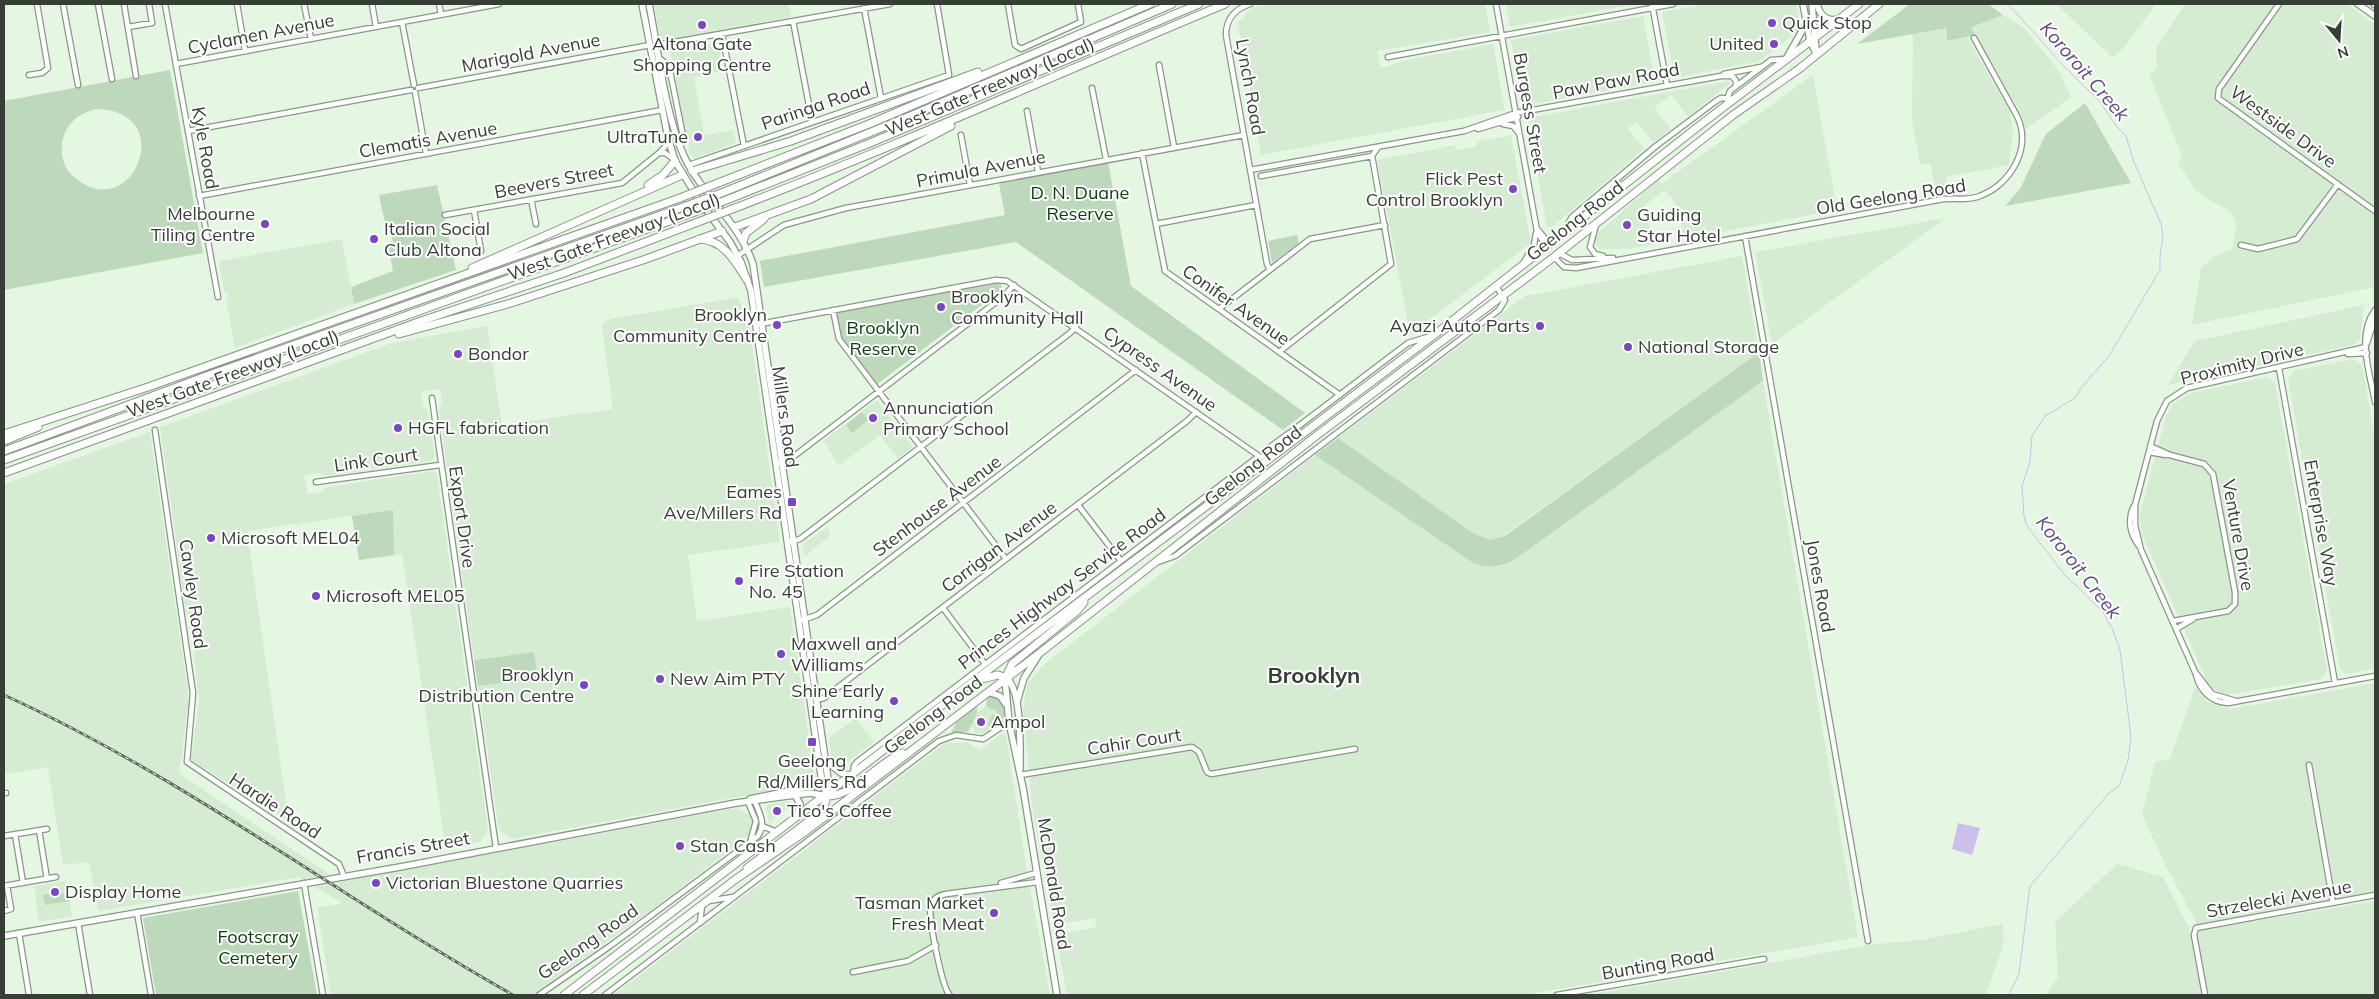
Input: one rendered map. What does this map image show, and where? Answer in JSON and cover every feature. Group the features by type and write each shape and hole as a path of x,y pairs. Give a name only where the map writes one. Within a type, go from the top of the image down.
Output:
{"highway":[{"name":"West Gate Freeway (Local)","path":"4,434 86,408 680,198 869,124 1150,4"},
{"path":"4,451 209,375 578,246 724,192 908,117 1172,4"},
{"path":"4,460 729,200 878,140 1199,4"},
{"name":"West Gate Freeway (Local)","path":"4,473 421,321 564,273 735,208 884,150 1225,4"},
{"name":"Geelong Road","path":"564,995 975,680 1434,335 1731,99 1859,4"},
{"name":"Geelong Road","path":"583,995 736,879 806,831 1041,652 1154,562 1503,296 1733,116 1799,69 1879,4"},
{"path":"690,168 824,129 976,73 1052,41 1094,27"},
{"path":"735,227 811,199 995,101"},
{"path":"592,213 664,175 675,161"},
{"path":"435,285 592,213 682,175"},
{"path":"743,241 746,233 769,216"},
{"path":"341,351 511,303 646,259 722,231"},
{"path":"697,239 714,242 735,256 747,280"},
{"path":"1548,246 1556,255"},
{"path":"4,441 86,408"},
{"path":"1131,564 1139,574"},
{"path":"975,680 998,675 1006,678 1012,664 1077,611 1088,596"},
{"path":"736,879 752,864 818,814 824,806 827,795 843,793 887,760 912,749"}],"main road":[{"name":"Millers Road","path":"642,4 654,45 660,58 680,146 690,168 735,227 748,250 754,273 759,324 790,542 822,760 828,782 827,795"},
{"name":"Millers Road","path":"649,4 662,110 675,161 682,175 722,231 735,256"},
{"path":"1803,4 1806,23 1813,39"},
{"path":"1812,4 1813,39 1816,54"},
{"path":"1817,4 1825,18 1831,20 1839,18"},
{"path":"2358,4 2375,16"},
{"path":"1786,59 1802,35 1806,23"},
{"path":"682,175 690,168"},
{"path":"722,231 735,227"},
{"name":"Millers Road","path":"747,280 759,324"},
{"name":"Millers Road","path":"802,620 816,700 822,760 822,784 827,795"},
{"path":"1017,706 1024,678 1041,652"},
{"name":"McDonald Road","path":"1006,678 1009,722 1057,995"},
{"name":"McDonald Road","path":"1006,678 1013,685 1017,706 1020,776"},
{"path":"988,692 1000,696 1008,706"},
{"path":"1009,722 1018,721"},
{"path":"822,760 835,769 852,776"},
{"path":"784,795 822,784"},
{"path":"784,795 795,796 814,793 827,795"},
{"name":"Francis Street","path":"4,936 784,795"},
{"path":"795,796 800,804 797,818"}],"street":[{"path":"29,75 42,73 48,68 37,4"},
{"path":"63,4 78,85"},
{"path":"98,4 112,79"},
{"path":"124,4 136,76"},
{"path":"128,27 152,22 149,4"},
{"name":"Kyle Road","path":"166,4 218,297"},
{"path":"237,4 246,51"},
{"path":"304,4 311,39"},
{"path":"372,4 376,26"},
{"path":"439,4 441,14"},
{"name":"Cyclamen Avenue","path":"176,64 499,4"},
{"name":"Marigold Avenue","path":"188,131 654,45 890,4"},
{"name":"Paringa Road","path":"690,168 812,121 947,76 950,72 937,4"},
{"path":"1008,4 1017,48 1020,49 1081,22 1078,4"},
{"name":"Lynch Road","path":"1250,4 1235,12 1228,22 1226,35 1267,264 1270,270"},
{"name":"Burgess Street","path":"1496,4 1536,226 1539,237 1548,246"},
{"path":"1388,57 1652,6 1673,4"},
{"name":"Westside Drive","path":"2279,4 2219,88 2218,98 2375,211"},
{"path":"1652,6 1667,86"},
{"path":"864,8 882,98"},
{"path":"793,21 812,121"},
{"path":"402,22 426,154"},
{"path":"722,34 744,146"},
{"name":"Old Geelong Road","path":"1556,255 1562,266 1570,269 1938,200 1966,199 1989,192 2006,180 2017,161 2021,141 2020,121 1974,38"},
{"path":"1562,235 1572,217 1656,146 1718,99 1731,99 1729,92 1774,58 1786,59"},
{"path":"1159,65 1174,147"},
{"name":"Paw Paw Road","path":"1464,131 1526,112 1711,78 1763,66"},
{"name":"Paw Paw Road","path":"1711,78 1731,76 1736,80 1736,86"},
{"path":"1092,88 1106,160"},
{"name":"Clematis Avenue","path":"199,196 662,110"},
{"path":"1027,111 1038,172"},
{"name":"Paw Paw Road","path":"1250,170 1492,126 1517,115"},
{"path":"1492,126 1510,125 1517,130 1521,139"},
{"name":"Primula Avenue","path":"735,256 748,250 774,231 797,220 846,208 1244,134"},
{"path":"961,135 970,185"},
{"name":"Beevers Street","path":"445,215 622,182 659,153 665,147 668,138"},
{"path":"1261,176 1372,156 1378,147"},
{"path":"1279,352 1391,264 1372,156 1364,149"},
{"path":"659,153 665,153 675,161"},
{"name":"Conifer Avenue","path":"1142,153 1166,271 1340,395"},
{"path":"1288,163 1290,171"},
{"path":"2241,245 2258,249 2297,239 2338,184"},
{"path":"531,199 536,224"},
{"path":"1156,224 1256,205"},
{"path":"474,210 481,251"},
{"path":"1596,224 1590,243 1592,251 1601,256 1622,258"},
{"path":"1219,310 1312,238 1385,225"},
{"path":"1520,267 1534,245 1536,226"},
{"name":"Jones Road","path":"1746,236 1868,941"},
{"name":"Old Geelong Road","path":"1556,255 1571,260 1622,258"},
{"name":"Cypress Avenue","path":"759,324 1000,280 1014,285 1076,327 1259,456"},
{"path":"779,463 788,460 1004,296 1014,285"},
{"path":"1496,286 1503,296"},
{"path":"833,310 839,339 1006,559"},
{"path":"2375,310 2366,330 2366,346 2375,402"},
{"path":"2366,346 2375,318"},
{"path":"790,542 800,540 1076,327"},
{"path":"1266,450 1408,343 1434,335"},
{"name":"Proximity Drive","path":"2366,346 2344,354 2180,391 2167,401 2161,411 2148,452 2135,505 2135,525 2141,550 2195,672 2212,694 2236,701 2375,676"},
{"name":"Proximity Drive","path":"2344,354 2367,353"},
{"name":"Enterprise Way","path":"2279,368 2335,683"},
{"name":"Stenhouse Avenue","path":"802,620 817,615 1136,370"},
{"name":"Export Drive","path":"432,398 440,465 496,848"},
{"name":"Corrigan Avenue","path":"816,700 824,698 1187,421 1196,412"},
{"name":"Cawley Road","path":"155,430 193,693 187,762"},
{"path":"1279,453 1292,431"},
{"name":"Venture Drive","path":"2150,446 2170,455"},
{"name":"Venture Drive","path":"2148,452 2170,455 2204,464 2213,474 2235,592 2235,604 2228,611 2194,619 2173,621"},
{"name":"Princes Highway Service Road","path":"852,776 856,763 1259,456 1279,453"},
{"name":"Link Court","path":"316,482 440,465"},
{"path":"1078,504 1121,561"},
{"path":"1184,523 1191,508"},
{"path":"942,608 985,664"},
{"name":"Venture Drive","path":"2176,629 2194,619"},
{"name":"Geelong Road","path":"604,995 941,739 955,736 984,739 1009,722"},
{"name":"Cahir Court","path":"1020,776 1192,747 1199,752 1207,772 1211,774 1355,750"},
{"name":"Hardie Road","path":"187,762 339,864 344,876"},
{"path":"2309,765 2333,903"},
{"path":"751,801 762,818 762,826"},
{"path":"751,801 756,819 755,830"},
{"path":"755,830 762,826"},
{"path":"762,826 777,832"},
{"name":"Geelong Road","path":"539,995 610,946 758,835 762,826"},
{"path":"4,836 47,829"},
{"path":"39,830 47,879"},
{"name":"Geelong Road","path":"750,840 755,830"},
{"path":"15,834 23,883"},
{"path":"995,886 1036,873"},
{"path":"4,911 11,909 5,886 56,877"},
{"path":"949,994 943,984 930,911 933,900 946,894 995,886 1038,882"},
{"path":"304,883 323,995"},
{"name":"Strzelecki Avenue","path":"2205,995 2194,935 2196,928 2375,895"},
{"name":"Geelong Road","path":"705,903 734,897"},
{"path":"700,923 705,903"},
{"path":"137,912 151,995"},
{"path":"78,923 90,995"},
{"path":"19,933 29,995"},
{"path":"853,972 908,961 936,945"},
{"name":"Bunting Road","path":"1557,995 1764,959"}],"shaded area":[{"name":"Altona Gate Shopping Centre","path":"654,4 789,4 791,17 660,40"},
{"path":"1272,4 1485,4 1490,32 1377,51 1380,65 1383,68 1402,61 1493,44 1505,110 1261,155 1238,22 1253,7"},
{"path":"1506,4 1637,4 1510,27"},
{"path":"1708,4 1796,4 1800,25 1797,32 1760,61 1675,78 1662,12"},
{"path":"2056,4 2156,4 2124,48 2112,57"},
{"path":"2185,4 2347,4 2375,24 2375,287 2192,325 2201,268 2215,256 2232,249 2237,225 2231,212 2197,192 2178,163 2182,156 2149,74 2157,69 2156,49"},
{"path":"2003,15 2025,29 2059,71 2071,97 2026,129 2022,116 1972,27"},
{"path":"1643,16 1655,82 1523,106 1511,40"},
{"path":"1947,28 1947,41 1967,37 2009,110 2013,129 2009,165 1946,177 1945,190 1936,191 1930,163 1920,164 1912,121 1913,34"},
{"path":"718,42 723,71 694,77 704,135 734,130 736,143 695,158 690,155 670,50"},
{"path":"1813,75 1837,210 1684,239 1678,207 1665,190 1645,205 1653,244 1630,249 1600,249 1597,246 1593,240 1599,232 1658,180 1661,184"},
{"path":"1729,81 1731,83 1688,116 1671,95 1654,108 1671,129 1653,142 1637,122 1628,128 1644,149 1551,228 1547,226 1527,118"},
{"path":"1511,135 1531,243 1410,334 1377,160 1455,145 1456,150 1477,146 1477,142"},
{"path":"1946,218 1772,344 1755,252"},
{"path":"342,239 354,304 235,348 226,300 228,293 224,291 219,261"},
{"path":"1742,256 1759,352 1499,539 1490,540 1473,533 1338,438 1525,296"},
{"path":"738,297 750,329 780,542 688,555 697,621 790,607 815,781 813,783 511,839 499,830 478,686 538,678 534,652 474,660 439,410 442,403 440,389 421,392 423,406 428,412 435,456 431,461 326,476 318,473 304,475 308,494 321,492 327,487 433,471 437,475 488,831 480,842 446,850 402,554 359,560 352,516 247,531 289,822 191,760 199,700 190,617 186,613 160,427 392,343 487,326 502,425 613,409 602,326 604,322 611,319"},
{"path":"2364,305 2360,338 2354,345 2168,385 2195,341"},
{"path":"2354,359 2362,365 2375,438 2375,669 2347,674 2340,669 2288,380 2294,371"},
{"path":"2267,377 2275,383 2327,671 2321,679 2226,695 2214,690 2207,681 2143,537 2139,518 2166,416 2173,404 2191,393"},
{"path":"1763,381 1858,937 1524,995 1067,995 1056,935 1096,927 1095,918 1054,925 1033,814 1023,708 1027,685 1042,666 1315,455 1473,563 1480,566 1501,566 1514,560"},
{"name":"Annunciation Primary School","path":"877,400 913,447 898,458 880,435 838,466 824,440"},
{"path":"150,432 189,699 179,773 329,874 303,879 300,877 98,911 89,862 63,865 48,767 4,774 4,484"},
{"path":"828,527 830,536 804,556 803,544"},
{"path":"2375,683 2375,894 2198,926 2167,868 2142,815 2155,762 2170,759 2195,687 2208,702 2230,709"},
{"path":"993,701 1003,718 985,733 976,733 967,720"},
{"path":"856,718 874,742 842,766 832,762 829,738"},
{"path":"1002,733 1006,735 1026,865 1050,995 614,995 945,743 967,742 980,750"},
{"path":"788,801 792,805 769,823 766,805"},
{"path":"735,808 749,814 752,818 753,825 749,835 657,906 535,993 537,995 331,995 317,908 343,903 314,887"},
{"path":"1958,823 1980,828 1972,855 1952,849"},
{"path":"2117,864 2163,877 2189,928 2202,995 2046,995 2058,977 2055,922"},
{"path":"66,881 72,916 39,922 34,886"},
{"path":"2375,901 2375,995 2207,995 2196,931"},
{"path":"2002,924 2004,938 2001,952 1986,995 1588,995 1876,944 1922,940"}],"green space":[{"path":"1910,4 1988,4 2003,15 1972,27 1975,35 1947,41 1947,28 1857,44"},
{"path":"170,70 203,253 4,290 4,101","holes":["96,109 122,114 136,127 141,145 138,163 128,178 113,188 94,188 73,176 68,170 62,157 62,141 68,127 84,114"]},
{"path":"2085,103 2131,183 2005,206 2020,189 2046,134"},
{"name":"D. N. Duane Reserve","path":"1108,162 1131,286 1305,413 1283,430 1016,242 764,287 760,261 1005,215 999,183"},
{"path":"437,185 456,270 354,304 351,287 393,271 388,244 393,242 391,233 387,233 379,195"},
{"path":"1297,235 1299,243 1272,263 1268,241"},
{"name":"Brooklyn Reserve","path":"1000,283 1002,287 1000,291 876,385 840,338 834,313"},
{"path":"1759,352 1763,381 1514,560 1499,566 1489,567 1473,563 1315,455 1338,438 1473,533 1490,540 1505,536"},
{"path":"862,412 868,420 852,433 846,425"},
{"path":"393,510 394,555 359,560 352,516"},
{"path":"534,652 538,678 478,686 474,660"},
{"path":"996,696 1001,701 1005,711 1003,719 992,731 988,724 992,715 998,714 997,710 986,706 987,698"},
{"path":"977,705 977,713 968,732 951,733 958,719"},
{"name":"Footscray Cemetery","path":"298,891 317,995 156,995 143,918"},
{"path":"68,893 69,901 45,905 43,895"}],"waterway":[{"name":"Kororoit Creek","path":"2008,4 2061,63 2100,102 2117,127 2126,136 2134,162 2161,224 2163,237 2160,270 2109,356 2081,388 2075,398 2045,416 2032,436 2030,462 2022,486 2024,516 2027,526 2064,574 2103,612 2112,628 2120,650 2131,737 2128,760 2119,786 2109,793 2030,886 2019,974 2009,995"}],"railway":[{"path":"4,695 70,727 199,800 386,919 513,995"}],"place":[{"name":"Quick Stop","path":"1772,23"},
{"name":"Altona Gate Shopping Centre","path":"702,25"},
{"name":"United","path":"1774,44"},
{"name":"UltraTune","path":"698,137"},
{"name":"Flick Pest Control Brooklyn","path":"1513,189"},
{"name":"Melbourne Tiling Centre","path":"265,224"},
{"name":"Guiding Star Hotel","path":"1627,225"},
{"name":"Italian Social Club Altona","path":"374,239"},
{"name":"Brooklyn Community Hall","path":"941,307"},
{"name":"Brooklyn Community Centre","path":"777,325"},
{"name":"Ayazi Auto Parts","path":"1540,326"},
{"name":"National Storage","path":"1628,347"},
{"name":"Bondor","path":"458,354"},
{"name":"Annunciation Primary School","path":"873,418"},
{"name":"HGFL fabrication","path":"398,428"},
{"name":"Eames Ave/Millers Rd","path":"792,502"},
{"name":"Microsoft MEL04","path":"211,538"},
{"name":"Fire Station No. 45","path":"739,581"},
{"name":"Microsoft MEL05","path":"316,596"},
{"name":"Maxwell and Williams","path":"781,654"},
{"name":"New Aim PTY","path":"660,679"},
{"name":"Brooklyn Distribution Centre","path":"584,685"},
{"name":"Shine Early Learning","path":"894,701"},
{"name":"Ampol","path":"981,722"},
{"name":"Geelong Rd/Millers Rd","path":"812,742"},
{"name":"Tico's Coffee","path":"777,811"},
{"name":"Stan Cash","path":"680,846"},
{"name":"Victorian Bluestone Quarries","path":"376,883"},
{"name":"Display Home","path":"55,892"},
{"name":"Tasman Market Fresh Meat","path":"994,913"}],"district":[{"name":"Brooklyn","path":"1314,675"}]}
